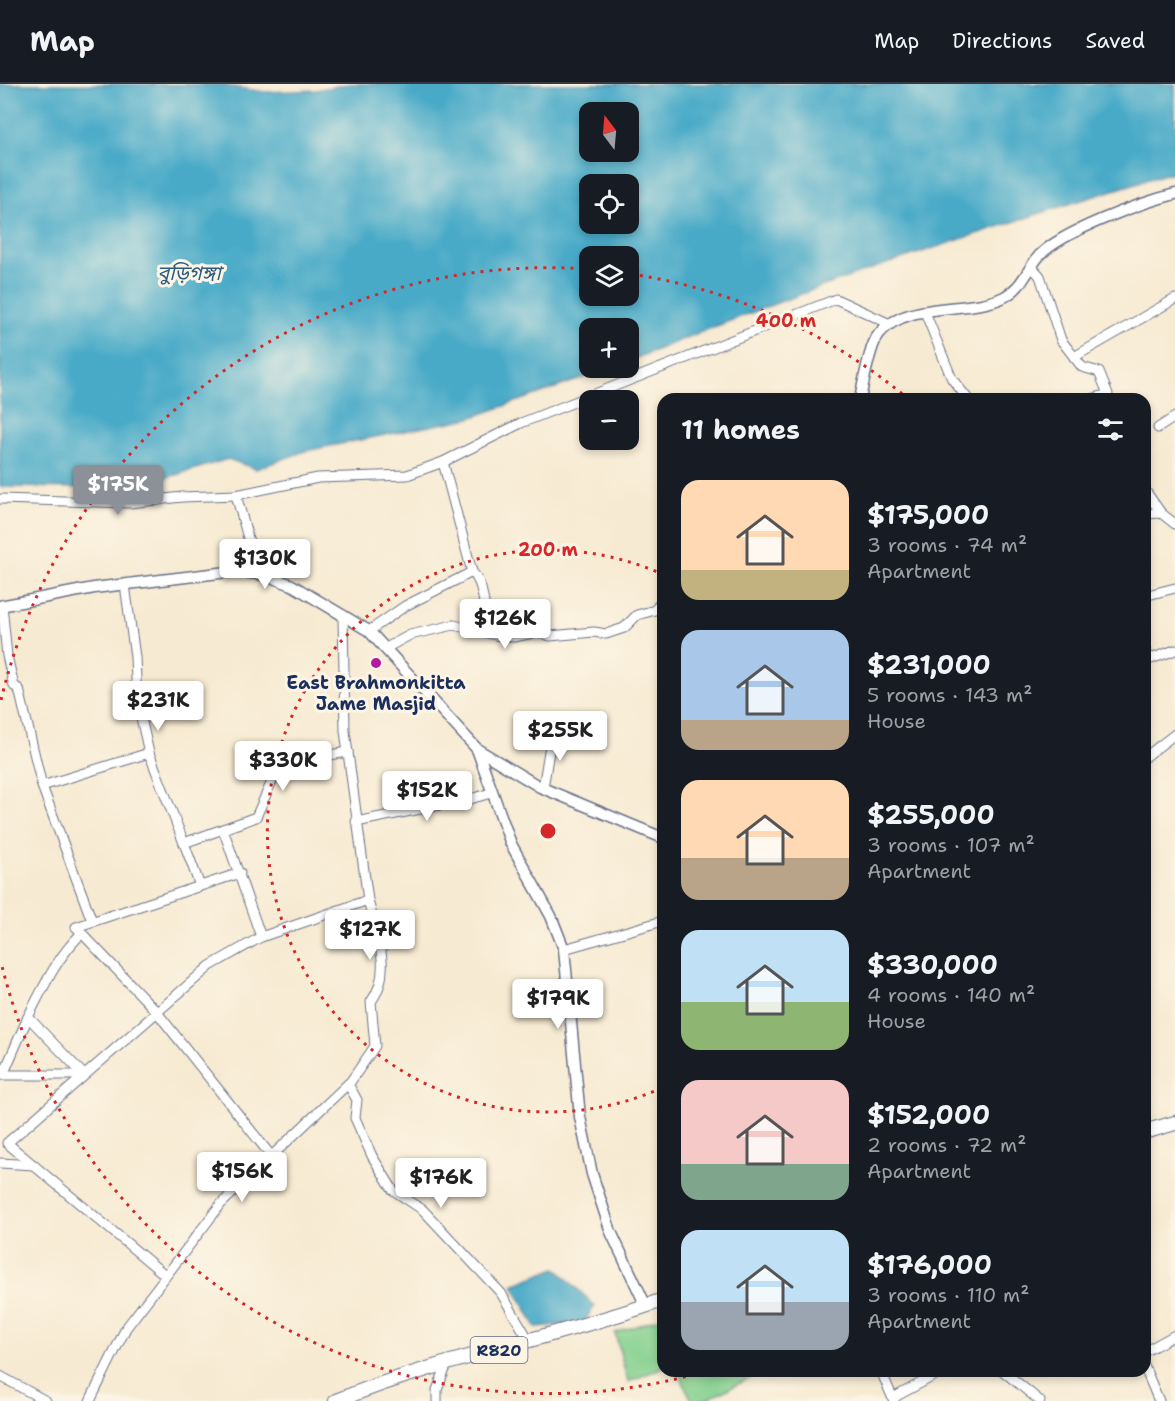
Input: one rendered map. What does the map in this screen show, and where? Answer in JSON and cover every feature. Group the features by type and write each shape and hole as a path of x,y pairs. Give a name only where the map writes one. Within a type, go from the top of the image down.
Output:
{"main road":[{"path":"1151,1130 1175,1123"},
{"name":"R820","path":"342,1400 447,1364 530,1342 657,1302"}],"street":[{"path":"862,393 878,334 890,324 924,312 1004,297 1022,282 1039,256 1057,242 1118,213 1175,194"},
{"path":"1032,267 1040,276 1061,339 1085,370 1098,372 1107,393"},
{"path":"1074,357 1175,298"},
{"path":"0,499 130,503 182,497 236,495 318,478 407,475 443,462 521,423 836,299 890,324"},
{"path":"924,312 952,379 963,393"},
{"path":"1158,428 1175,417"},
{"path":"443,462 472,572 481,590 489,625 496,636"},
{"path":"236,495 258,574"},
{"path":"1151,499 1161,513 1175,524"},
{"path":"1151,514 1161,513"},
{"path":"92,921 42,786 19,689 14,686 7,656 1,605 124,585 236,571 258,574 292,585 369,631 477,749 543,788 657,836"},
{"path":"369,631 405,606 472,572"},
{"path":"124,585 135,657 136,700 149,753 200,886"},
{"path":"1151,594 1175,588"},
{"path":"386,648 410,635 454,626 496,636 538,632 549,636 594,632 606,634 624,628 637,615 655,610 657,607"},
{"path":"90,1401 126,1328 221,1204 348,1084 375,1046 371,1002 379,990 384,960 368,900 356,822 348,752 343,615"},
{"path":"1151,659 1175,650"},
{"path":"543,788 552,733"},
{"path":"1151,753 1175,734"},
{"path":"477,749 490,793 511,844 551,916 564,949 580,1117 592,1174 611,1232 646,1306"},
{"path":"184,843 256,816 280,763 348,752"},
{"path":"42,786 149,753"},
{"path":"356,822 490,793"},
{"path":"223,829 261,937"},
{"path":"240,873 76,927 156,1011 272,1157"},
{"path":"165,1275 7,1143 210,966 261,937 368,900"},
{"path":"564,949 657,923"},
{"path":"82,933 64,950 54,966 2,1075 84,1075"},
{"path":"28,1017 84,1075"},
{"path":"348,1084 357,1100 355,1118 372,1156 393,1190 423,1210 501,1293 530,1342"},
{"path":"0,1163 34,1166"},
{"path":"1151,1348 1175,1335"},
{"path":"437,1401 437,1390 447,1364"},
{"path":"0,1376 46,1401"},
{"path":"884,1377 894,1399 932,1377"},
{"path":"1010,1377 1040,1401"},
{"path":"1149,1377 1159,1401"}],"green space":[{"path":"657,1319 657,1370 628,1382 615,1333"},
{"path":"681,1377 753,1377 703,1401 692,1401"}],"water":[{"name":"বুড়িগঙ্গা","path":"0,84 220,85 265,92 316,90 349,84 1175,84 1175,171 1037,214 831,283 639,357 639,318 579,318 579,378 584,378 470,418 305,451 256,469 228,459 169,477 102,488 0,487"},
{"path":"556,1268 595,1306 583,1323 536,1327 513,1285"}],"place":[{"name":"East Brahmonkitta Jame Masjid","path":"376,663"}]}
